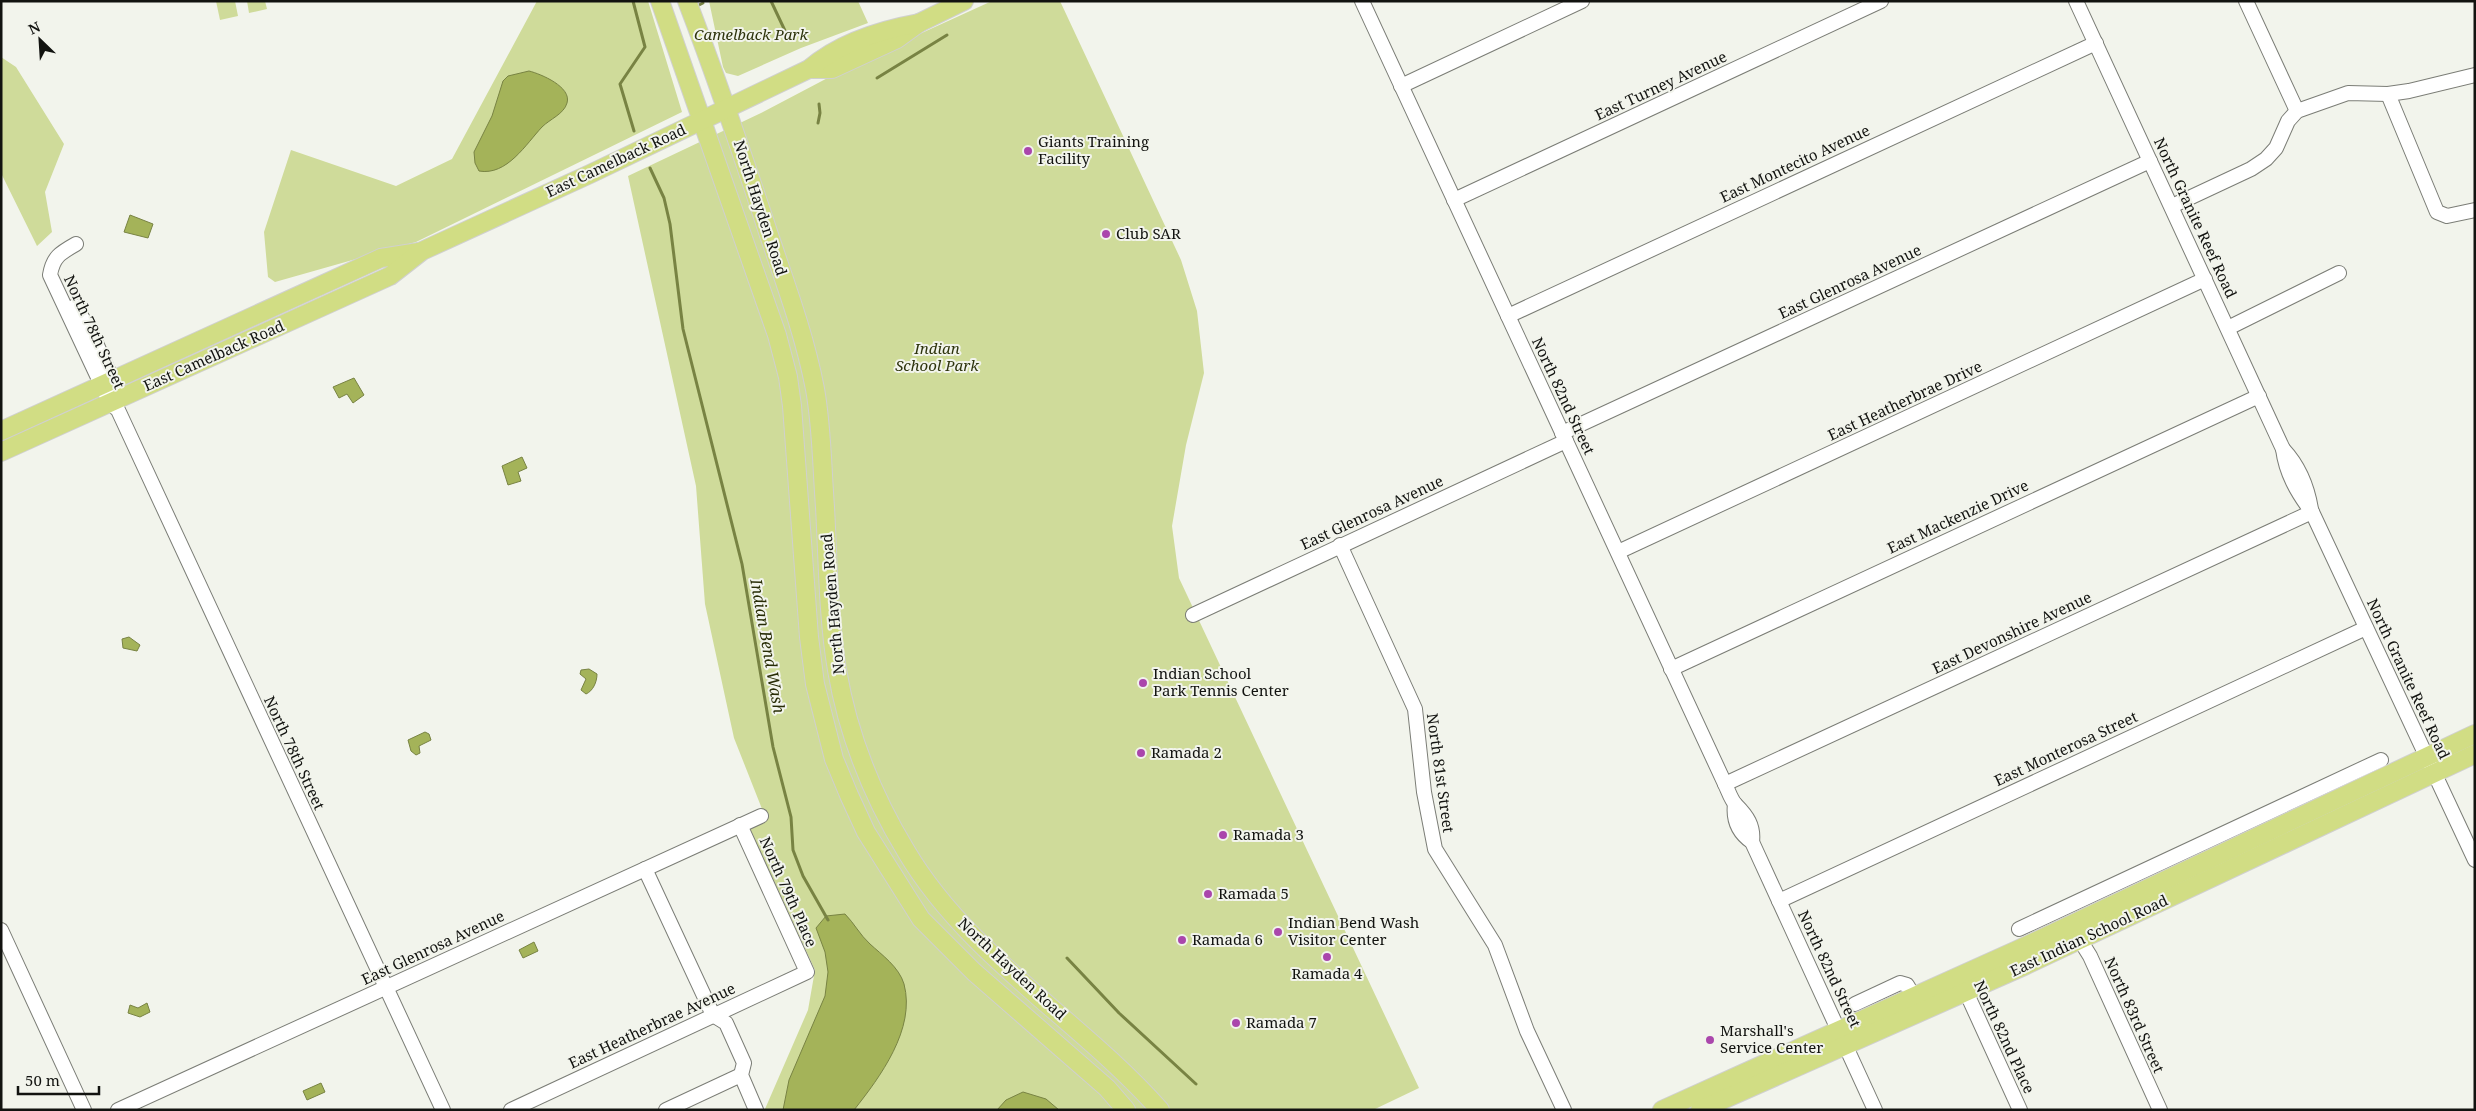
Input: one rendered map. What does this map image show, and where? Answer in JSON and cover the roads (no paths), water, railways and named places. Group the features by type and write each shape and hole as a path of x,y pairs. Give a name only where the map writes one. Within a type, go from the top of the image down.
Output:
{"main road":[{"name":"North Hayden Road","path":"660,1 777,335 788,378 796,443 812,664 834,759 849,795 866,832 921,919 974,972 1107,1088 1126,1110"},
{"name":"North Hayden Road","path":"687,1 726,108 800,329 814,386 820,432 837,667 852,732 873,790 915,866 944,904 994,955 1118,1065 1160,1110"},
{"name":"East Camelback Road","path":"1,452 116,404 390,276 422,251 808,69 832,69 897,39 919,23 964,1"},
{"name":"East Camelback Road","path":"1,431 381,258 422,251"},
{"name":"East Indian School Road","path":"2075,933 2370,774 2427,757 2475,734"},
{"name":"East Indian School Road","path":"1662,1110 1843,1038 2475,754"},
{"name":"East Indian School Road","path":"1700,1110 1843,1038 1914,997 1962,985"}],"street":[{"name":"North 82nd Street","path":"1362,1 1735,804 1733,816 1743,836 1752,842 1875,1110"},
{"path":"1401,86 1582,1"},
{"name":"East Turney Avenue","path":"1454,200 1881,1"},
{"path":"2246,1 2297,111"},
{"name":"North Granite Reef Road","path":"2081,3 2096,43 2283,449 2289,473 2299,495 2312,512 2475,860"},
{"name":"East Montecito Avenue","path":"1508,316 2096,43"},
{"path":"2172,206 2250,169 2266,159 2276,148 2288,121 2297,111 2348,93 2388,94 2409,92 2475,75"},
{"path":"2388,94 2435,208 2441,214 2454,216 2475,210"},
{"name":"East Glenrosa Avenue","path":"1193,615 1564,437 2150,161"},
{"name":"North 78th Street","path":"76,244 57,254 52,264 58,272 81,320 92,334 116,404 443,1110"},
{"path":"2228,328 2339,273"},
{"name":"East Heatherbrae Drive","path":"1618,552 2205,279"},
{"name":"East Mackenzie Drive","path":"1672,668 2259,396"},
{"name":"East Devonshire Avenue","path":"1725,784 2312,512"},
{"name":"North 81st Street","path":"1340,545 1415,709 1424,792 1435,849 1495,945 1527,1031 1564,1110"},
{"name":"East Monterosa Street","path":"1779,901 2366,628"},
{"name":"East Indian School Road","path":"2018,929 2370,774 2381,760"},
{"name":"East Glenrosa Avenue","path":"118,1110 761,816"},
{"name":"North 79th Place","path":"740,825 807,972"},
{"path":"645,869 713,1015 726,1023 744,1063 740,1075 756,1110"},
{"name":"North 83rd Street","path":"2060,909 2090,956 2160,1110"},
{"path":"1,930 6,952 84,1110"},
{"name":"East Heatherbrae Avenue","path":"511,1110 807,972"},
{"path":"1855,1004 1900,983 1907,985 1914,997"},
{"name":"North 82nd Place","path":"1962,985 2020,1110"},
{"path":"666,1110 740,1075"}],"waterway":[{"name":"Indian Bend Wash","path":"633,1 645,47 620,84 634,131"},
{"path":"771,1 787,35"},
{"path":"699,5 703,3"},
{"path":"877,78 947,35"},
{"path":"818,123 819,104"},
{"name":"Indian Bend Wash","path":"650,168 664,198 670,224 683,329 742,564 773,747 791,817 793,850 803,876 828,920"},
{"path":"1067,958 1119,1013 1196,1084"}],"place":[{"name":"Giants Training Facility","path":"1028,151"},
{"name":"Club SAR","path":"1106,234"},
{"name":"Indian School Park Tennis Center","path":"1143,683"},
{"name":"Ramada 2","path":"1141,753"},
{"name":"Ramada 3","path":"1223,835"},
{"name":"Ramada 5","path":"1208,894"},
{"name":"Indian Bend Wash Visitor Center","path":"1278,932"},
{"name":"Ramada 6","path":"1182,940"},
{"name":"Ramada 4","path":"1327,957"},
{"name":"Ramada 7","path":"1236,1023"},
{"name":"Marshall's Service Center","path":"1710,1040"}],"park label":[{"name":"Camelback Park","path":"751,35"},
{"name":"Indian School Park","path":"937,358"}]}
